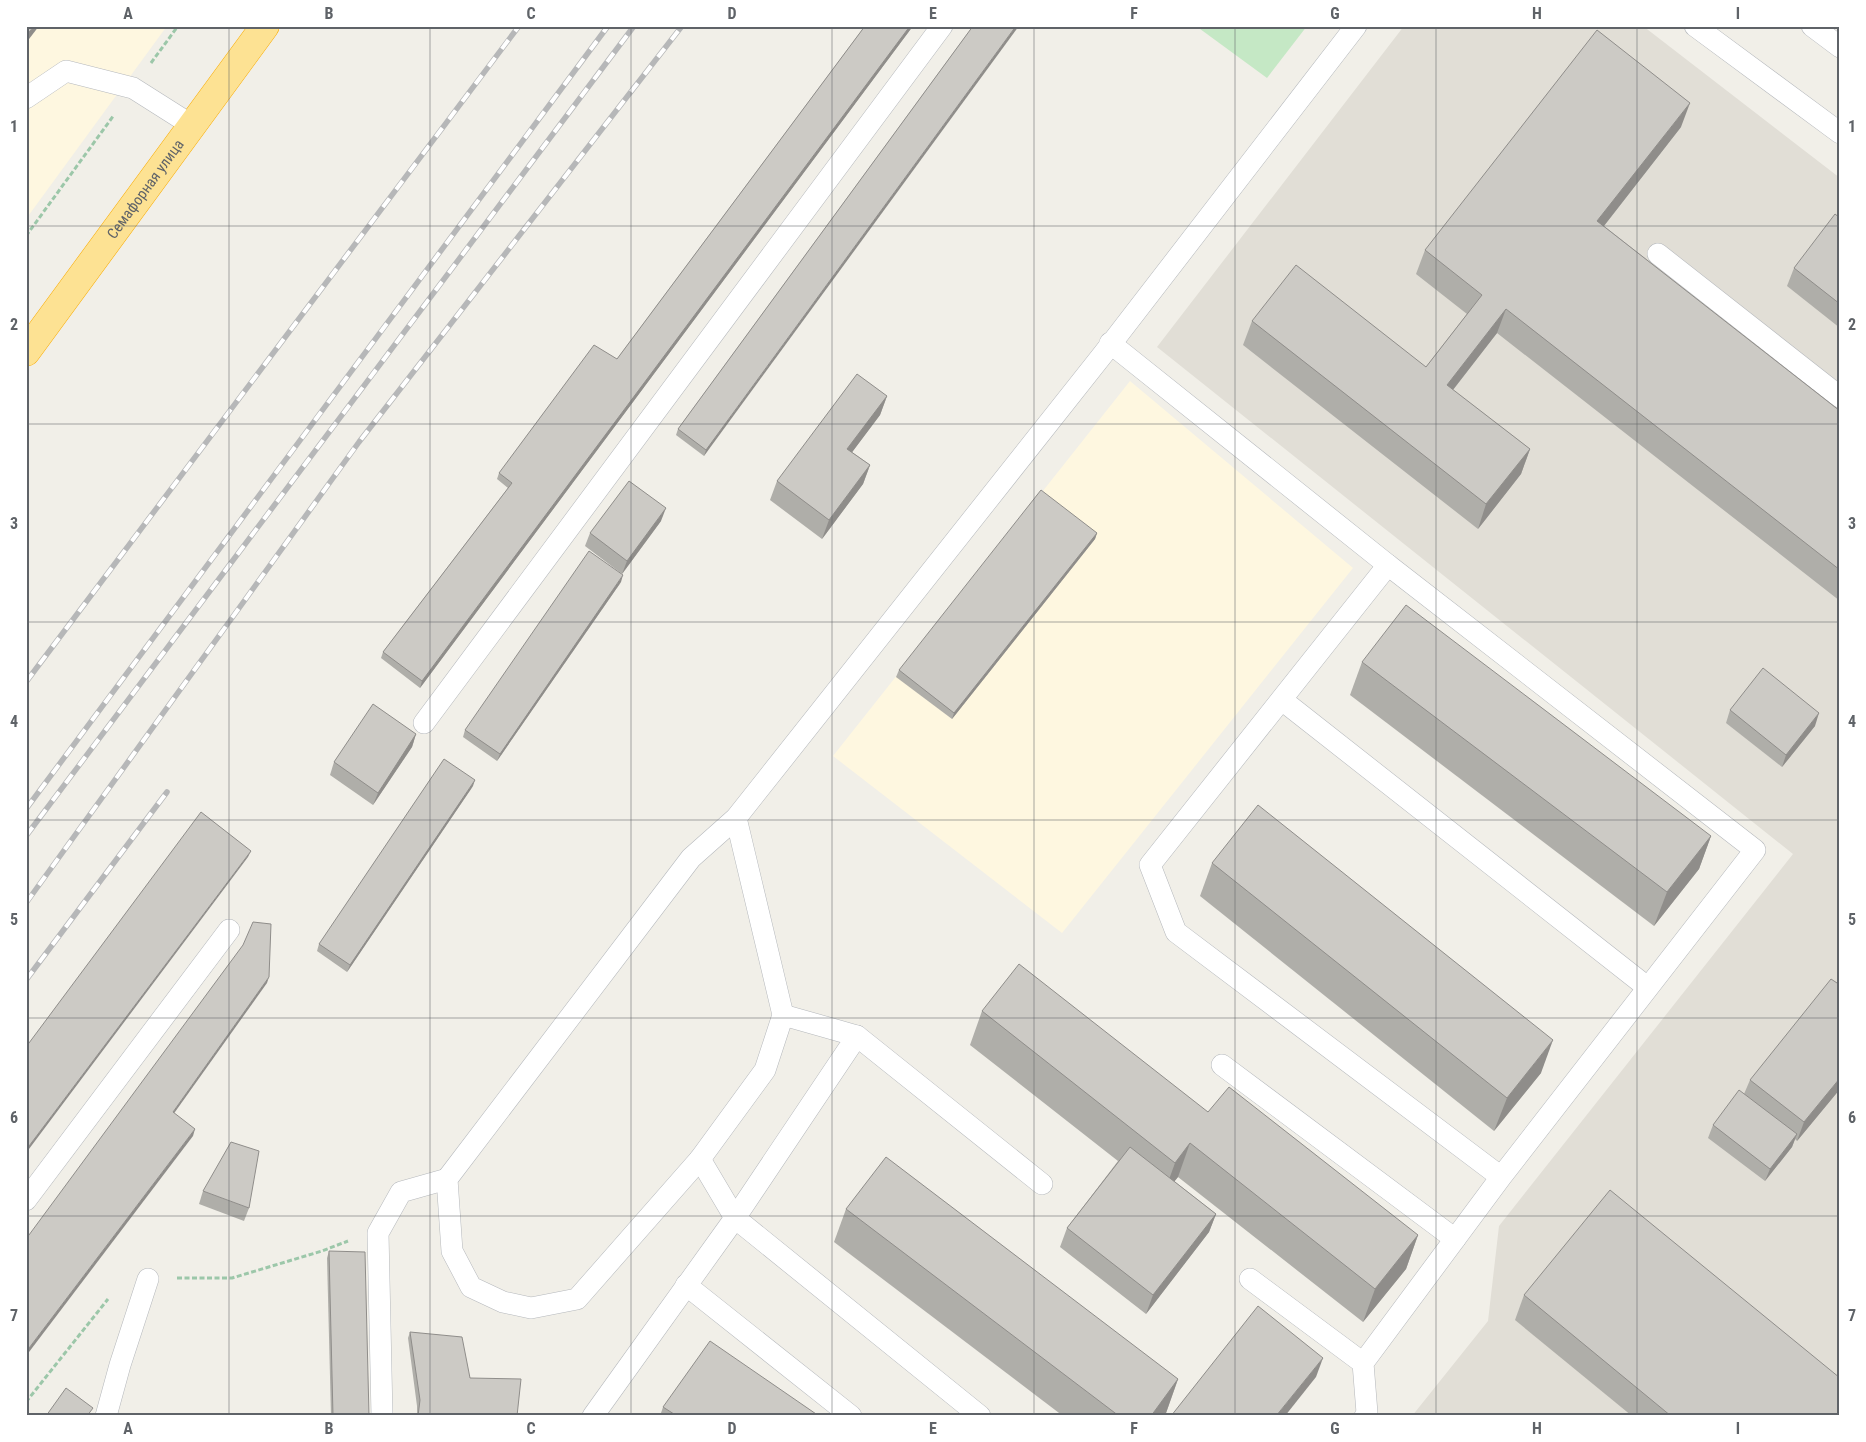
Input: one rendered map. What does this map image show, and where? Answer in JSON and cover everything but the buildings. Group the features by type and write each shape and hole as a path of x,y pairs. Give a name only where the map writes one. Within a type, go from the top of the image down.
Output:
{"highway":[{"name":"Семафорная улица","path":"26,352 265,26"}],"lane":[{"path":"424,723 942,26"},
{"path":"382,1416 378,1233 402,1192 447,1179 692,858 736,818 1110,344 1356,26"},
{"path":"1694,26 1840,132"},
{"path":"1812,26 1840,48"},
{"path":"26,98 66,71 133,88 193,126"},
{"path":"1658,254 1840,397"},
{"path":"1110,344 1388,565 1755,850 1455,1238 1363,1363 1367,1413 1365,1416"},
{"path":"1388,565 1150,865 1176,932 1501,1178"},
{"path":"1282,700 1648,987"},
{"path":"447,1179 452,1250 471,1287 503,1302 531,1308 577,1299 700,1159 765,1070 783,1015 736,818"},
{"path":"26,1200 229,930"},
{"path":"783,1015 857,1036 1042,1184"},
{"path":"593,1416 735,1218 857,1036"},
{"path":"1222,1065 1455,1238"},
{"path":"700,1159 735,1218 980,1416"},
{"path":"106,1416 120,1365 148,1279"},
{"path":"1250,1279 1363,1363"},
{"path":"686,1284 851,1416"}],"path":[{"path":"26,236 178,26"},
{"path":"26,1402 124,1279 232,1278 322,1251 350,1240"}],"shaded area":[{"path":"26,26 167,26 26,219"},
{"path":"1404,26 1643,26 1840,178 1840,1416 1412,1416 1488,1321 1499,1226 1793,854 1157,347"},
{"path":"1130,381 1353,568 1062,933 833,756"}],"green space":[{"path":"1196,26 1307,26 1267,78"}],"railway":[{"path":"26,682 519,26"},
{"path":"26,809 608,26"},
{"path":"26,836 634,26"},
{"path":"26,903 359,442 682,26"},
{"path":"26,980 167,792"}]}
